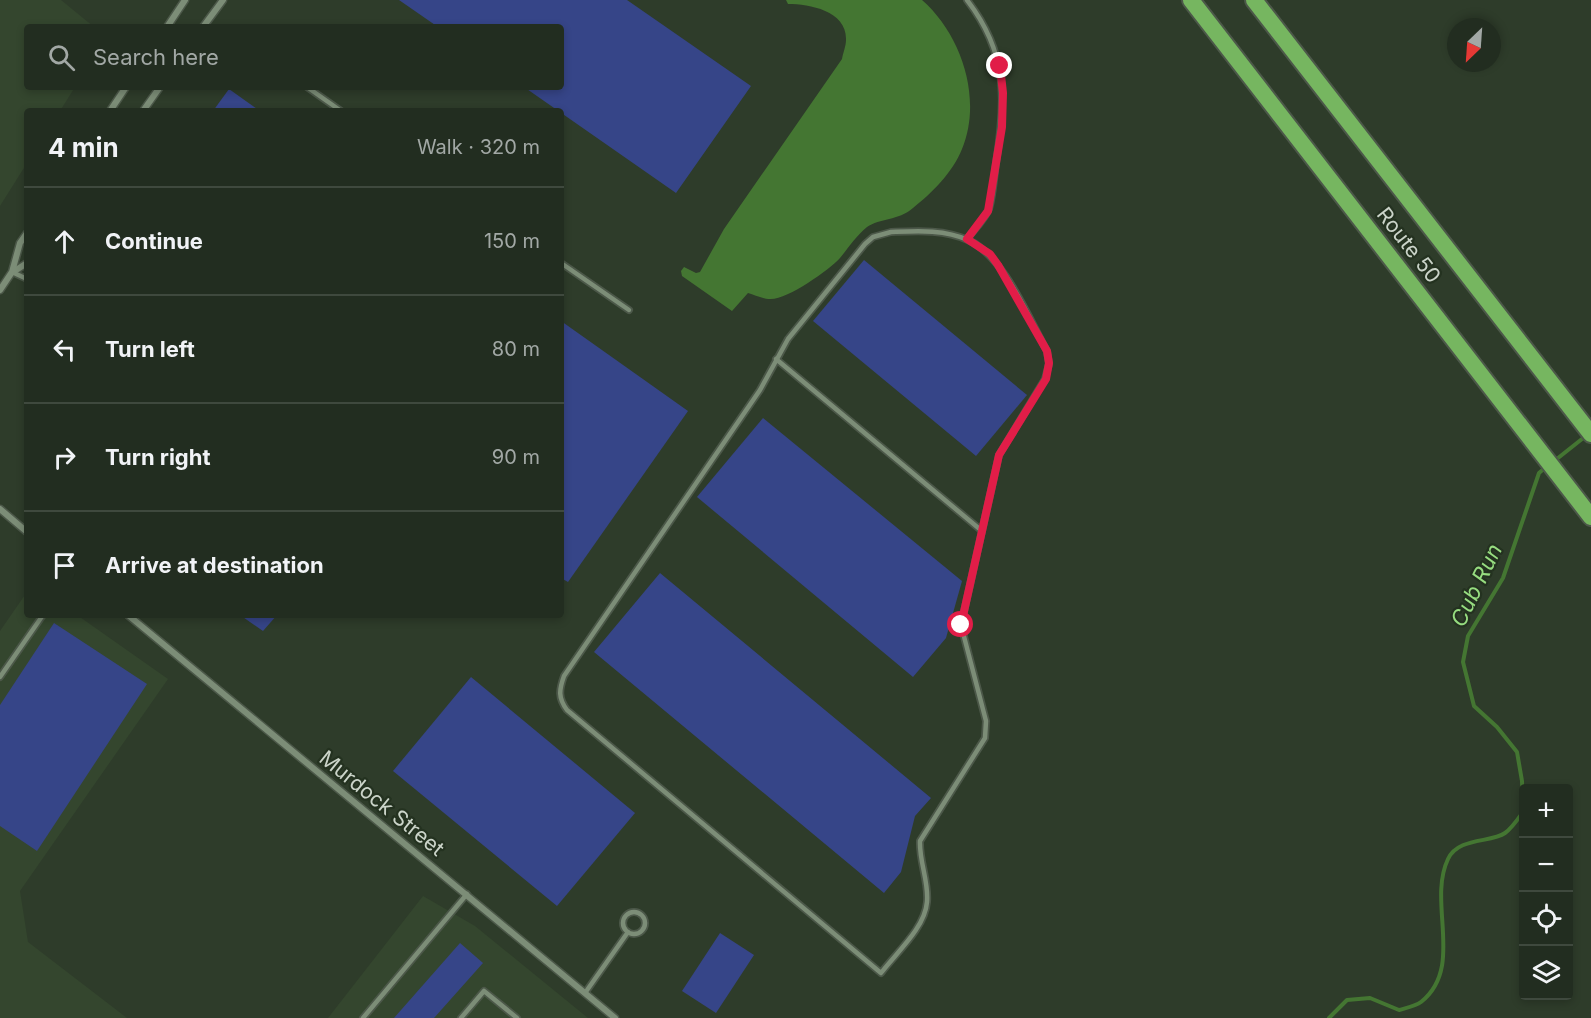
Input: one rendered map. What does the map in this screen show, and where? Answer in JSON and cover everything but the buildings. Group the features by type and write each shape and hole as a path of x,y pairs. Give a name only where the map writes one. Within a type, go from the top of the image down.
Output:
{"highway":[{"name":"Route 50","path":"1191,0 1591,517"},
{"name":"Route 50","path":"1254,0 1591,434"}],"street":[{"path":"169,24 185,0"},
{"path":"205,24 223,0"},
{"path":"112,108 124,90"},
{"path":"145,108 158,90"},
{"path":"0,290 12,272 24,237"},
{"path":"12,272 24,265"},
{"path":"0,510 24,530"},
{"name":"Murdock Street","path":"132,618 615,1018"}],"lane":[{"path":"967,0 992,39 1000,66 1003,93 1002,127 988,211 967,239"},
{"path":"311,90 337,108"},
{"path":"914,231 936,232 967,239 990,254 998,265 1049,357 1046,379 999,455 961,625 986,721 985,738 920,841 919,854 927,901 923,916 881,972 567,710 561,701 559,689 564,676 760,390 788,339 873,237 891,232 914,231"},
{"path":"564,265 629,310"},
{"path":"12,272 24,278"},
{"path":"776,360 982,531"},
{"path":"0,677 41,618"},
{"path":"363,1018 466,894"},
{"path":"635,911 642,914 646,924 642,931 635,934 627,932 622,922 625,915 635,911"},
{"path":"585,993 627,932"},
{"path":"461,1018 484,991 517,1018"}],"shaded area":[{"path":"0,0 61,0 90,24 24,24 24,90 73,90 62,108 24,108 24,168 0,206"},
{"path":"786,0 922,0 948,30 964,68 969,88 968,129 958,158 948,174 913,208 901,215 867,227 835,263 797,290 770,299 748,293 732,311 682,276 681,271 684,267 696,273 700,272 724,229 842,59 846,45 845,30 834,16 816,8 788,4"},
{"path":"24,596 24,618 81,618 168,679 20,891 28,942 127,1018 0,1018 0,631"},
{"path":"423,896 475,926 588,1018 328,1018"}],"waterway":[{"name":"Cub Run","path":"1553,462 1587,435"},
{"name":"Cub Run","path":"1329,1018 1347,1000 1370,998 1399,1010 1421,1002 1434,988 1441,971 1443,953 1441,895 1448,859 1459,847 1505,833 1523,812 1522,781 1517,752 1497,727 1474,706 1463,662 1468,636 1503,578 1539,473 1547,466"}],"route":[{"path":"961,625 999,455 1046,379 1049,363 1047,351 998,265 990,254 967,239 988,211 1002,127 1003,93 1000,66"}]}
